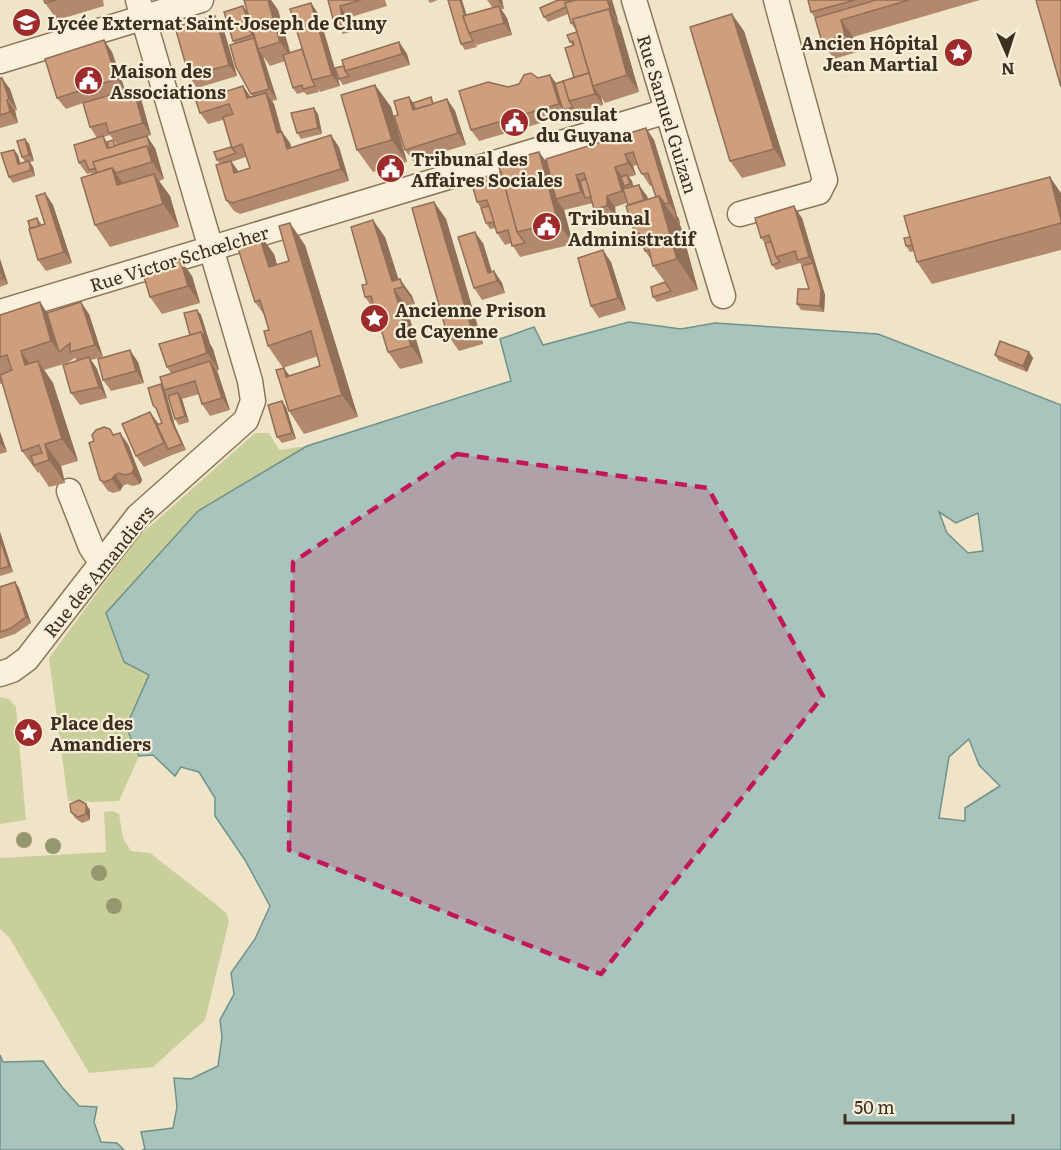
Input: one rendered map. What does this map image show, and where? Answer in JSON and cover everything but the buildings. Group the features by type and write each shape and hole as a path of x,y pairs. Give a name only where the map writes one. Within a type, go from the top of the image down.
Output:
{"street":[{"path":"0,61 140,9 201,0"},
{"name":"Rue Samuel Guizan","path":"634,0 723,296"},
{"path":"740,214 819,192 825,180 776,0"},
{"name":"Rue des Amandiers","path":"0,674 12,670 27,659 138,516 246,420 253,401 250,381 140,9"},
{"name":"Rue Victor Schœlcher","path":"0,312 667,111"},
{"path":"69,491 92,547 101,562"}],"highlighted area":[{"path":"457,454 708,488 823,696 601,974 289,850 293,562"}],"green space":[{"path":"255,433 269,433 279,450 307,446 198,511 149,675 126,727 139,756 119,801 68,801 49,658 138,537"},
{"path":"0,697 9,699 16,707 26,820 0,824"},
{"path":"113,811 119,814 123,838 131,851 150,853 218,906 226,913 229,921 205,1020 153,1067 89,1073 9,937 0,929 0,858 106,852 104,812"}],"water":[{"path":"629,322 681,329 715,323 878,334 1061,405 1061,1150 142,1150 145,1149 141,1132 173,1128 177,1107 174,1078 191,1079 218,1066 222,1037 220,1020 234,994 231,973 255,939 270,906 245,860 215,816 215,798 199,772 181,767 175,776 153,755 139,756 126,727 149,675 124,662 106,613 198,511 307,446 511,381 500,339 534,327 543,345","holes":["939,512 956,523 978,513 983,551 968,553 947,533","969,739 979,765 1000,786 965,808 965,821 939,818 949,757"]},
{"path":"0,1055 3,1062 43,1061 79,1106 97,1107 94,1122 101,1142 117,1143 124,1150 0,1150"}],"place":[{"name":"Lycée Externat Saint-Joseph de Cluny","path":"26,22"},
{"name":"Ancien Hôpital Jean Martial","path":"959,52"},
{"name":"Maison des Associations","path":"89,80"},
{"name":"Consulat du Guyana","path":"515,123"},
{"name":"Tribunal des Affaires Sociales","path":"390,168"},
{"name":"Tribunal Administratif","path":"547,227"},
{"name":"Ancienne Prison de Cayenne","path":"374,319"},
{"name":"Place des Amandiers","path":"29,732"}]}
